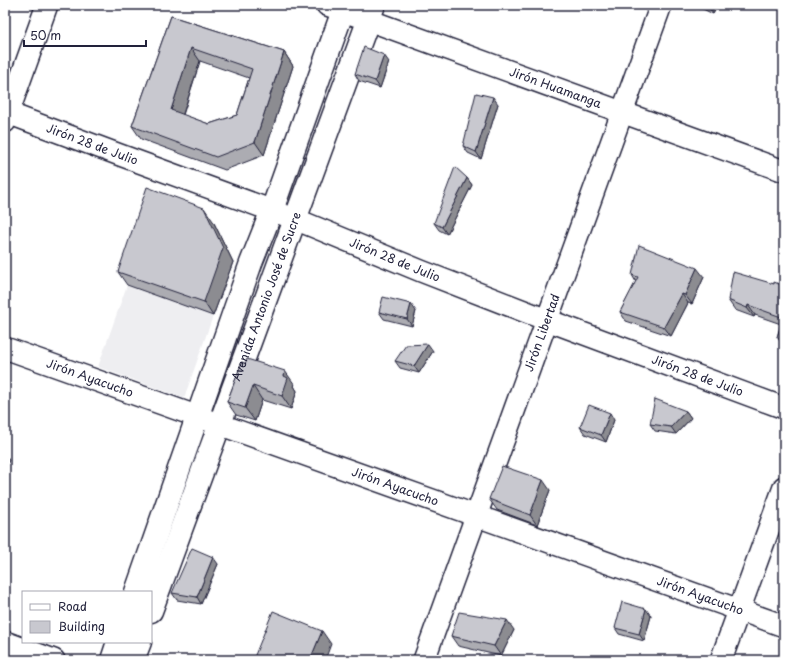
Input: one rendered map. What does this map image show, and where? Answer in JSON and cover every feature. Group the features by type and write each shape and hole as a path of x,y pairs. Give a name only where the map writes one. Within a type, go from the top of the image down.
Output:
{"main road":[{"path":"136,591 251,263 272,210 338,7"},
{"name":"Avenida Antonio José de Sucre","path":"152,608 371,13"},
{"path":"112,660 118,643"},
{"path":"133,660 140,643"}],"street":[{"path":"6,116 47,5"},
{"name":"Jirón Libertad","path":"424,660 661,5"},
{"name":"Jirón Huamanga","path":"338,7 371,13 622,113 784,172"},
{"name":"Jirón 28 de Julio","path":"6,116 120,155 272,210 421,271 547,320 784,408"},
{"name":"Jirón Ayacucho","path":"5,348 784,626"},
{"path":"721,660 784,487"},
{"path":"5,642 54,660"}],"shaded area":[{"path":"127,285 213,316 184,398 98,367"}],"building":[{"path":"171,16 284,52 255,142 216,157 132,126","holes":["191,48 252,69 237,115 209,124 171,110"]},
{"path":"364,47 384,55 375,81 355,74"},
{"path":"476,93 493,97 476,152 463,146"},
{"path":"455,167 467,178 442,227 434,223"},
{"path":"147,187 204,208 223,248 204,302 118,272"},
{"path":"639,245 697,268 685,295 682,294 664,327 620,312 638,277 632,275"},
{"path":"733,272 774,284 774,282 784,286 784,318 748,305 747,308 728,300"},
{"path":"383,297 411,304 407,319 379,312"},
{"path":"784,318 784,339 777,337"},
{"path":"428,344 414,366 395,361 406,345"},
{"path":"247,359 285,371 284,376 288,378 282,396 253,386 245,408 227,402 242,362 245,364"},
{"path":"655,399 686,411 671,427 650,424"},
{"path":"589,405 610,413 601,435 580,427"},
{"path":"502,466 543,480 530,515 489,499"},
{"path":"192,548 213,557 197,597 172,593"},
{"path":"622,602 646,609 639,634 615,628"},
{"path":"273,611 322,631 310,660 253,660"},
{"path":"459,612 507,620 494,646 451,636"}]}
